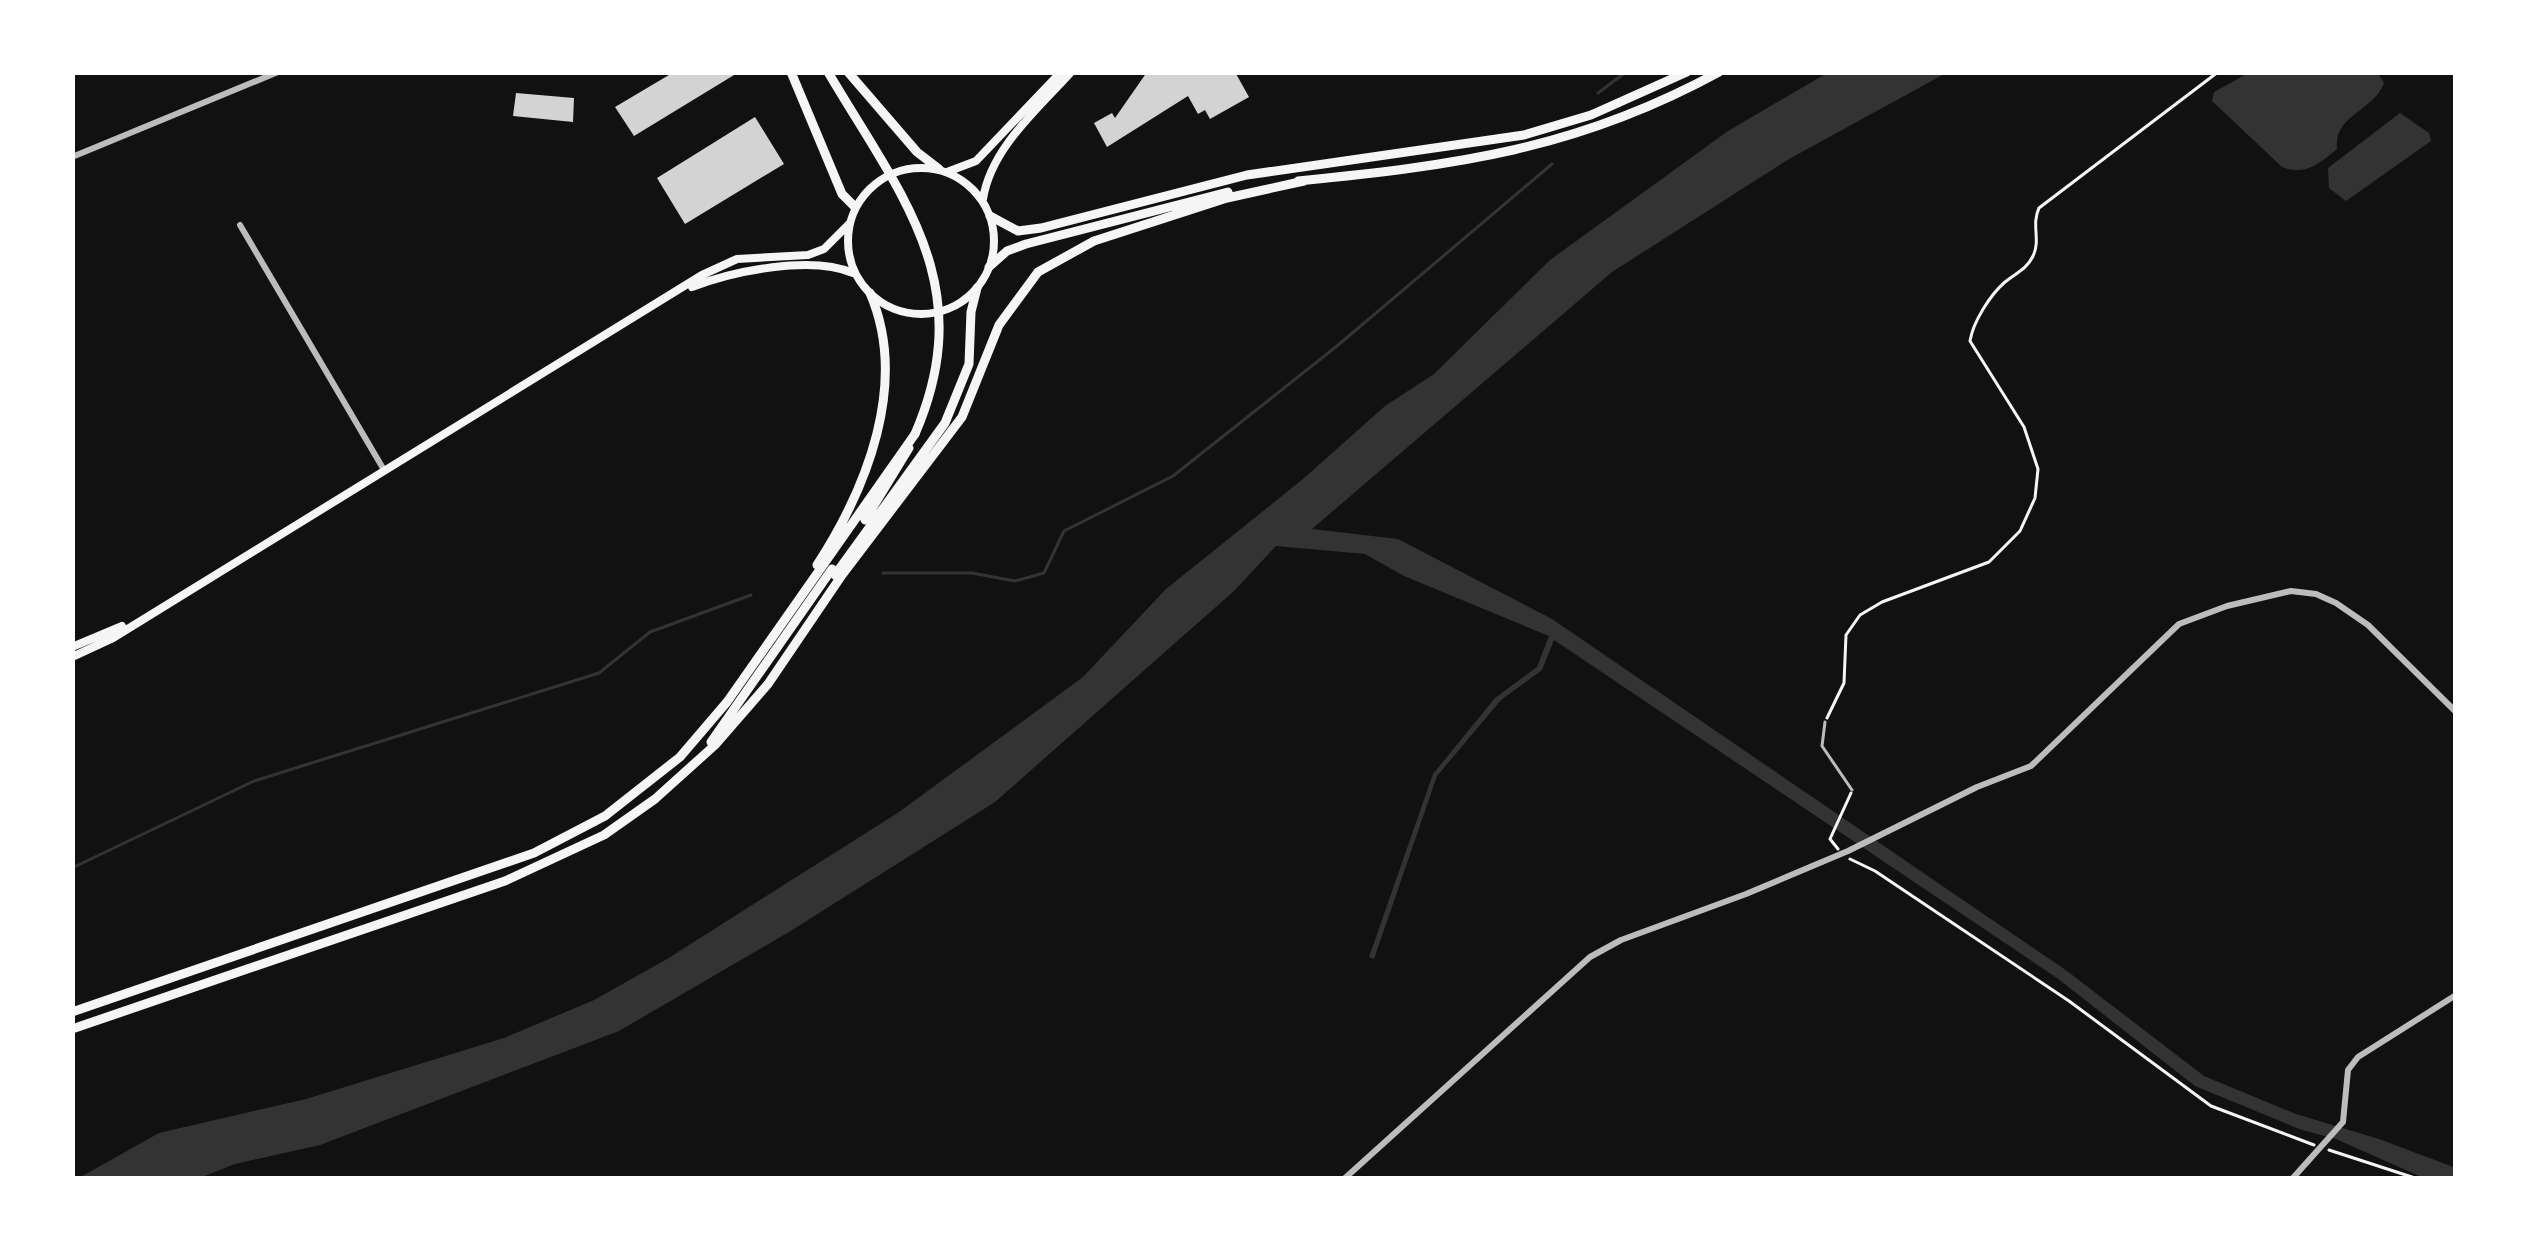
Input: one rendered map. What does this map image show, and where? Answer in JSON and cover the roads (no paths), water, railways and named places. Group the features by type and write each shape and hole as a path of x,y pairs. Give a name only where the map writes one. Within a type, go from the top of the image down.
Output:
{"main road":[{"path":"791,72 842,194 855,207"},
{"path":"675,782 713,740 782,644 904,462 932,385 941,335 938,288 922,236 828,72"},
{"path":"848,72 917,152 968,184 983,201 994,234 989,267"},
{"path":"748,672 847,519 875,443 885,350 882,321 870,293 854,273 847,240 855,207 896,172 943,171 976,161 1061,72"},
{"path":"983,201 988,174 1000,154 1071,72"},
{"path":"870,293 901,311 924,314 958,304 1007,251 1097,221 1247,175 1524,135 1591,115 1687,72"},
{"path":"990,216 1018,231 1097,221 1219,194 1453,163 1551,144 1656,104 1718,72"},
{"path":"72,1029 505,881 604,836 675,782 727,733 768,684 842,575 938,454 962,417 999,325 1039,272 1094,241 1226,198 1304,181"},
{"path":"72,657 112,638 737,259 824,249 849,224"},
{"path":"678,292 707,281 798,265 823,264 854,273"},
{"path":"727,733 870,523 945,424 969,364 976,288"},
{"path":"72,1012 497,867 571,836 634,796 680,757 748,672 915,434"},
{"path":"72,646 160,605"}],"street":[{"path":"72,157 278,72"},
{"path":"240,225 384,470"},
{"path":"1344,1179 1589,957 1845,852 2043,758 2133,664 2179,624 2264,596 2291,591 2316,594 2368,625 2456,712"},
{"path":"2292,1179 2343,1122 2348,1070 2358,1058 2456,994"}],"lane":[{"path":"1825,722 1822,746 1852,790"}],"waterway":[{"path":"1598,93 1626,72"},
{"path":"883,573 972,573 1015,581 1044,573 1064,531 1173,476 1337,346 1552,164"},
{"path":"72,868 254,781 599,673 650,632 751,595"}]}
